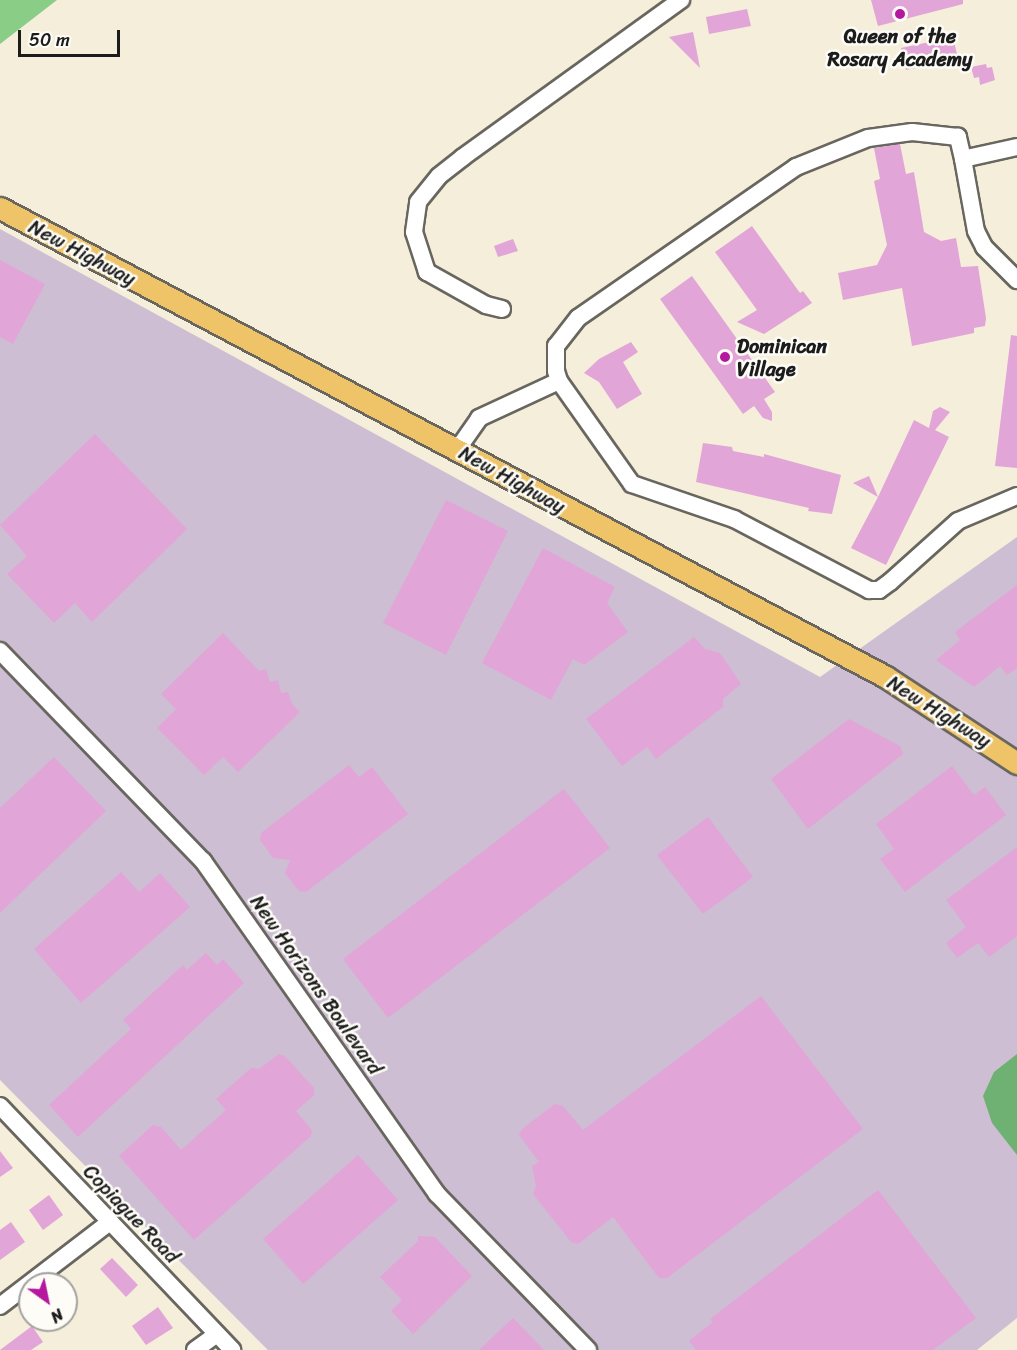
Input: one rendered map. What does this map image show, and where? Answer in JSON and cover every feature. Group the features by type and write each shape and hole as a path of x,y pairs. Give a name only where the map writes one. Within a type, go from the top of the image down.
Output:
{"main road":[{"name":"New Highway","path":"0,208 886,677 1017,763"}],"street":[{"path":"502,309 486,305 427,272 414,232 418,202 439,176 462,157 681,0"},
{"path":"1017,280 984,247 976,231 958,137 912,132 868,138 782,175 578,318 556,346 559,381 632,484 734,519 869,590 879,590 890,582 958,521 1017,496"},
{"path":"963,159 1017,147"},
{"path":"457,450 479,418 559,381"},
{"name":"New Horizons Boulevard","path":"0,651 202,861 437,1194 588,1350"},
{"name":"Copiague Road","path":"1,1109 232,1350"},
{"path":"0,1306 110,1222"},
{"path":"195,1350 217,1334"}],"shaded area":[{"path":"0,229 820,677 1017,537 1017,1318 977,1350 268,1350 0,1080"}],"green space":[{"path":"0,0 57,0 0,44"},
{"path":"1017,1054 1017,1155 992,1123 983,1096 994,1072"}],"building":[{"name":"Queen of the Rosary Academy","path":"871,0 963,0 963,4 878,26"},
{"path":"747,9 751,26 709,34 706,17"},
{"path":"693,32 700,68 669,37"},
{"path":"953,37 958,59 906,70 901,48"},
{"path":"986,64 987,68 992,67 995,80 980,85 979,77 974,78 971,67"},
{"path":"900,144 906,174 914,172 924,232 941,241 956,238 961,267 978,266 986,318 985,326 974,328 974,333 912,346 902,288 843,300 838,273 877,265 887,245 874,181 880,179 874,148"},
{"path":"752,226 800,293 803,291 812,303 764,334 737,322 757,310 715,252"},
{"path":"513,239 518,251 498,257 494,246"},
{"path":"0,260 45,284 13,344 0,337"},
{"path":"692,276 775,392 764,399 772,412 772,421 763,418 754,406 743,414 660,299"},
{"path":"1011,335 1017,336 1017,468 995,466"},
{"path":"631,342 638,352 623,362 642,394 617,409 599,382 584,373 599,359"},
{"path":"940,407 950,412 935,430 949,437 886,565 851,548 914,420 929,428 933,411"},
{"path":"95,434 187,529 92,622 75,603 54,623 7,574 27,556 0,525"},
{"path":"703,443 732,447 733,451 764,457 764,454 841,475 832,514 808,511 809,508 696,482"},
{"path":"869,476 878,497 853,483"},
{"path":"446,500 508,531 446,655 383,623"},
{"path":"543,548 615,587 607,603 628,632 584,665 573,659 551,700 482,663"},
{"path":"1017,585 1017,668 1007,675 1000,666 974,687 936,660 960,640 955,632"},
{"path":"223,633 259,671 266,669 270,682 278,680 281,693 288,692 292,704 300,712 238,772 223,757 204,775 157,728 176,709 161,694"},
{"path":"694,637 705,649 720,653 741,684 723,699 723,707 656,759 647,747 622,766 586,719"},
{"path":"849,719 900,746 903,754 808,829 771,779"},
{"path":"54,757 106,811 0,913 0,808"},
{"path":"349,765 359,777 372,767 408,814 306,892 299,891 285,873 290,860 273,858 260,840 261,833"},
{"path":"952,766 974,795 985,787 1006,815 905,892 880,859 894,849 876,824"},
{"path":"564,789 610,848 388,1018 343,959"},
{"path":"708,817 753,877 703,914 657,855"},
{"path":"1017,847 1017,936 989,957 978,943 957,958 946,943 966,927 946,900"},
{"path":"121,872 139,892 160,873 190,907 81,1003 34,949"},
{"path":"206,953 217,965 223,959 244,983 78,1137 49,1105 131,1029 123,1020 183,965 187,970"},
{"path":"761,996 863,1129 667,1278 659,1278 613,1217 578,1244 571,1242 533,1194 536,1186 532,1166 539,1162 519,1135 522,1129 555,1104 563,1106 583,1130"},
{"path":"279,1054 285,1056 314,1088 314,1095 296,1111 312,1130 311,1136 194,1240 119,1156 153,1125 161,1127 181,1150 226,1110 216,1099 251,1068 259,1069"},
{"path":"0,1151 13,1168 0,1177"},
{"path":"358,1155 398,1200 303,1284 263,1239"},
{"path":"878,1190 976,1318 933,1350 696,1350 689,1341 713,1322 710,1319"},
{"path":"49,1195 63,1215 43,1230 29,1210"},
{"path":"11,1222 25,1242 0,1260 0,1230"},
{"path":"418,1236 435,1237 472,1276 413,1334 391,1311 402,1300 380,1277 418,1241"},
{"path":"112,1258 138,1285 126,1297 100,1269"},
{"path":"158,1307 173,1328 146,1345 132,1326"},
{"path":"513,1318 544,1350 479,1350"},
{"path":"24,1332 36,1332 43,1342 31,1350 0,1350"}],"place":[{"name":"Queen of the Rosary Academy","path":"900,14"},
{"name":"Dominican Village","path":"725,357"}]}
